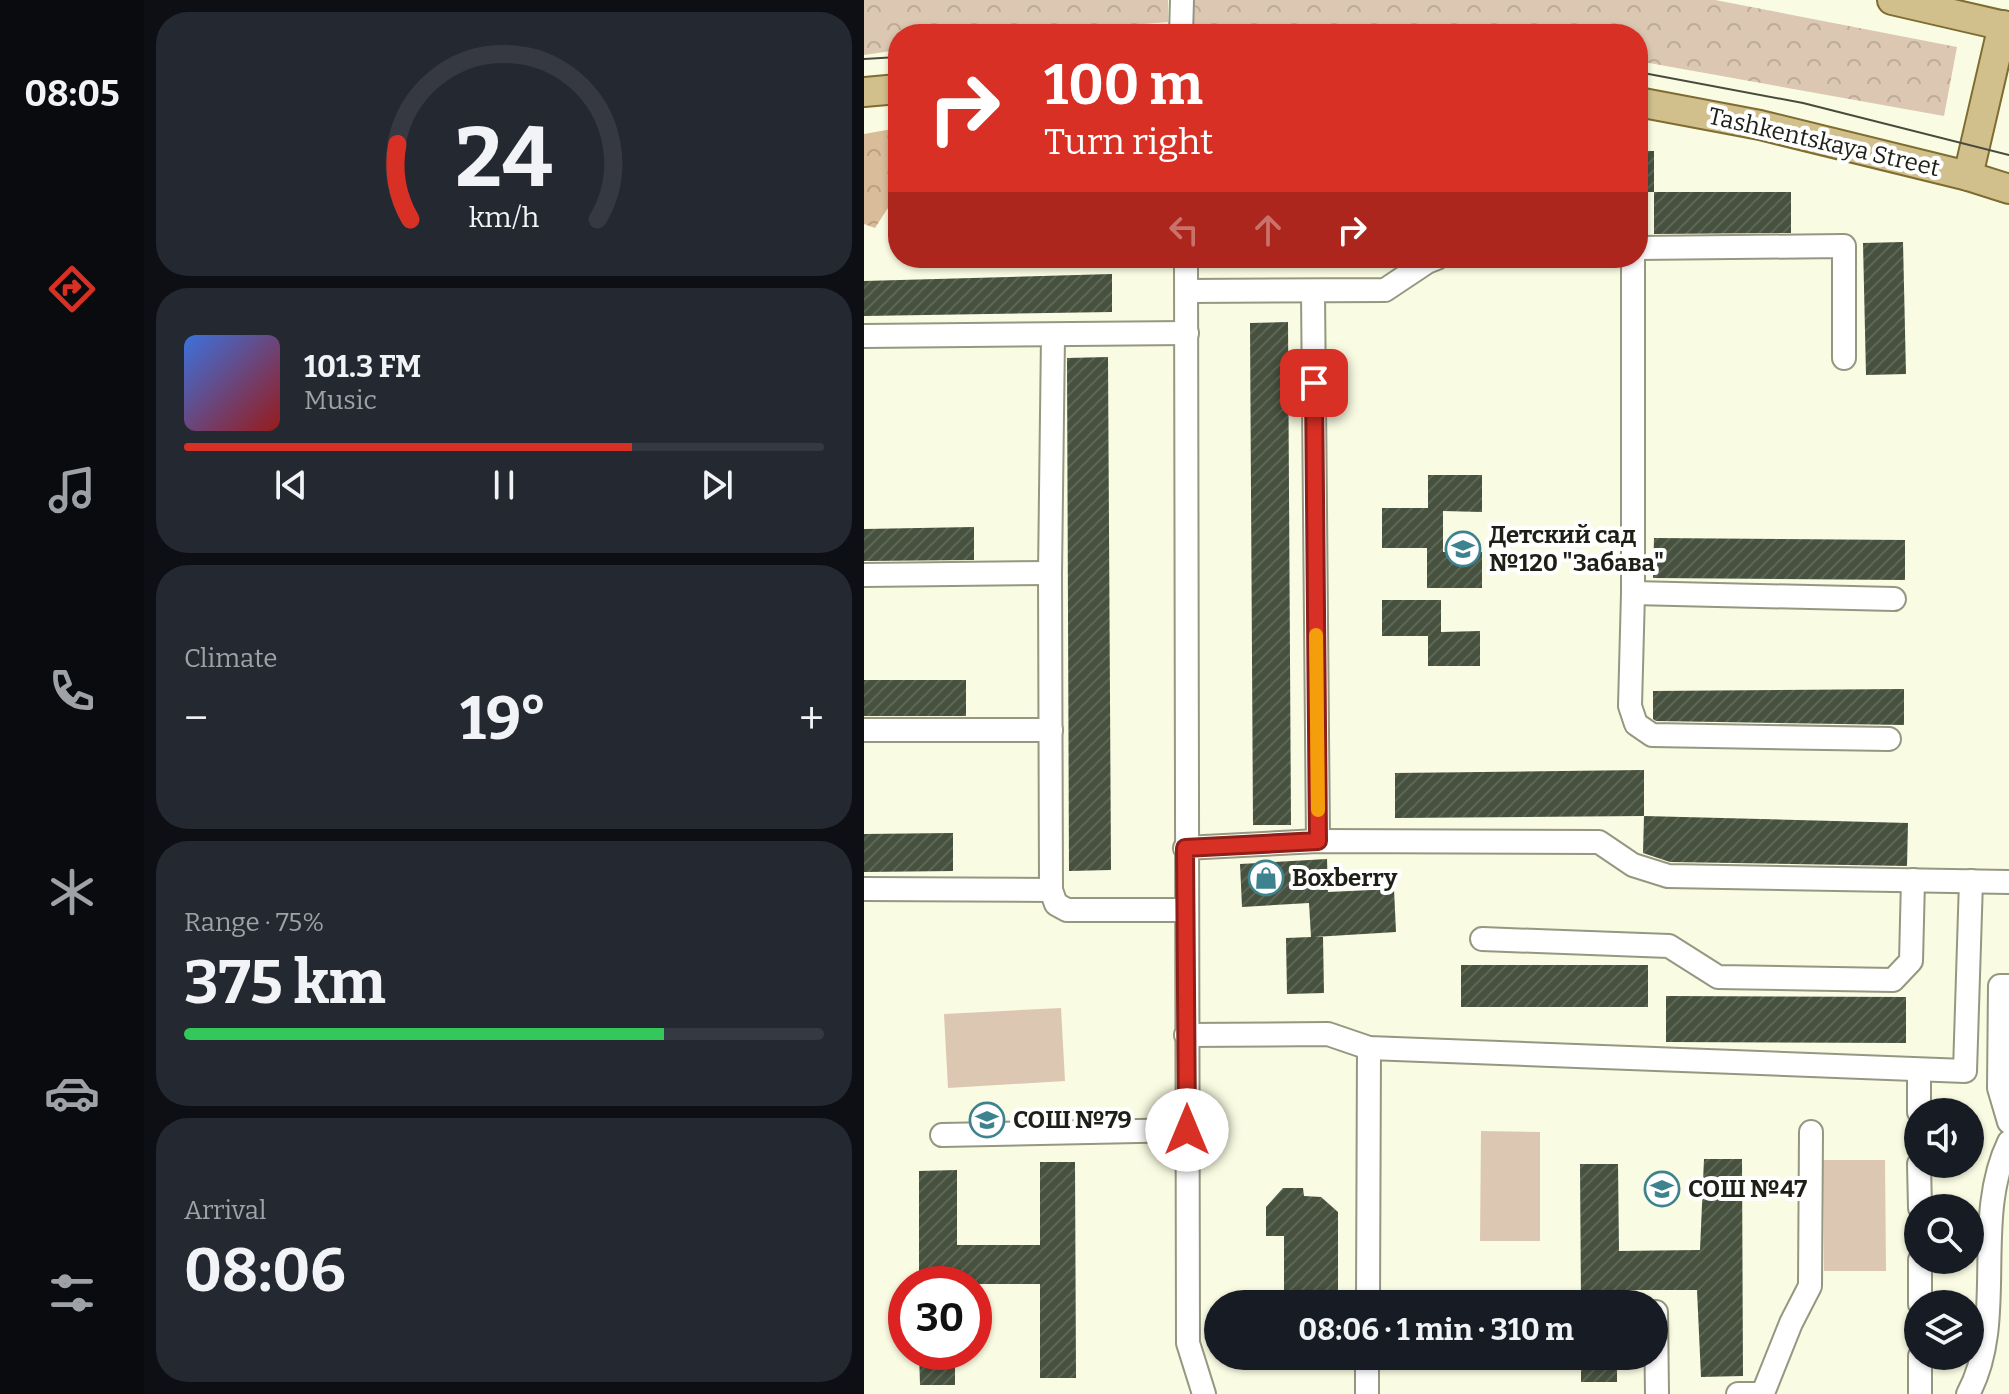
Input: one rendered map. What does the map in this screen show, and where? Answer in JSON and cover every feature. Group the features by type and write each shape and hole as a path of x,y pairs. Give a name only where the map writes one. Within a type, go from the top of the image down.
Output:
{"main road":[{"path":"1892,0 2006,26 1968,176"},
{"path":"864,92 888,90"},
{"name":"Tashkentskaya Street","path":"1648,104 1760,125 2009,189"}],"street":[{"path":"1181,24 1182,0"},
{"path":"1648,248 1844,246 1844,358"},
{"path":"1186,268 1188,1343 1204,1394"},
{"path":"1187,291 1385,290 1421,268"},
{"path":"1633,268 1630,706 1636,724 1652,735 1889,739"},
{"path":"1313,292 1318,841"},
{"path":"864,336 1187,333"},
{"path":"1053,336 1051,890 1056,904 1067,910 1186,910"},
{"path":"864,575 1050,573"},
{"path":"1633,593 1894,599"},
{"path":"864,730 1051,730"},
{"path":"1185,848 1318,841 1599,842 1633,865 1668,876 2009,882"},
{"path":"1482,939 1669,946 1718,977 1893,980 1911,961 1913,880"},
{"path":"1186,1035 1328,1034 1369,1048 1965,1071 1971,881"},
{"path":"864,889 1051,890"},
{"path":"2009,986 2000,986 1999,1088 2009,1122"},
{"path":"1368,1290 1369,1048"},
{"path":"1919,1071 1919,1098"},
{"path":"942,1135 1187,1130"},
{"path":"1738,1394 1763,1394 1791,1323 1810,1286 1811,1132"},
{"path":"1968,1394 1986,1338 1999,1240 1992,1196 1999,1164 2009,1142"},
{"path":"1367,1370 1367,1394"},
{"path":"1657,1370 1657,1394"},
{"path":"1920,1370 1920,1394"}],"green space":[{"path":"864,0 1168,0 1168,22 888,24 888,51 864,55"},
{"path":"1194,0 1715,0 1957,47 1944,116 1648,63 1648,24 1193,24"},
{"path":"888,130 888,208 875,228 864,224 864,134"},
{"path":"1061,1008 1065,1081 948,1088 944,1014"},
{"path":"1481,1131 1540,1132 1540,1241 1480,1241"},
{"path":"1823,1160 1885,1160 1886,1271 1824,1271"}],"building":[{"path":"1648,151 1654,151 1654,192 1648,192"},
{"path":"1654,192 1791,192 1791,233 1654,234"},
{"path":"1903,242 1906,374 1866,375 1863,243"},
{"path":"1112,274 1112,312 864,316 864,281"},
{"path":"1288,322 1291,825 1253,825 1250,323"},
{"path":"1108,357 1111,870 1069,871 1067,358"},
{"path":"1428,475 1482,475 1482,512 1443,511 1443,552 1482,552 1482,588 1427,588 1427,548 1382,548 1382,508 1428,508"},
{"path":"974,527 974,560 864,561 864,529"},
{"path":"1654,538 1905,540 1905,580 1653,578"},
{"path":"1382,600 1441,600 1441,632 1480,631 1480,666 1428,666 1428,636 1382,636"},
{"path":"864,680 966,680 966,716 864,716"},
{"path":"1904,689 1904,725 1653,719 1653,691"},
{"path":"1644,770 1644,816 1395,818 1395,773"},
{"path":"1644,816 1908,823 1907,866 1670,862 1643,853"},
{"path":"953,833 953,871 864,872 864,834"},
{"path":"1327,859 1328,892 1394,889 1396,932 1314,937 1323,937 1324,993 1287,994 1286,938 1311,937 1309,903 1242,907 1240,864"},
{"path":"1461,965 1648,965 1648,1007 1461,1007"},
{"path":"1666,996 1906,997 1906,1043 1666,1042"},
{"path":"1704,1159 1742,1159 1743,1376 1701,1377 1697,1290 1581,1290 1580,1164 1618,1164 1619,1251 1700,1250"},
{"path":"1040,1162 1075,1162 1076,1378 1040,1378 1040,1284 992,1284 992,1266 919,1266 919,1171 957,1170 957,1245 1040,1245"},
{"path":"1283,1188 1303,1188 1304,1196 1321,1197 1338,1212 1338,1290 1284,1290 1284,1236 1266,1236 1266,1207"},
{"path":"920,1370 955,1370 955,1385 920,1385"},
{"path":"1581,1370 1617,1370 1617,1382 1581,1382"}],"tram line":[{"path":"864,59 888,58"},
{"path":"1648,74 1803,103 2009,155"}],"slow traffic":[{"path":"1316,635 1318,810"}],"place":[{"name":"Детский сад №120 \"Забава\"","path":"1463,549"},
{"name":"Boxberry","path":"1266,878"},
{"name":"СОШ №79","path":"987,1120"},
{"name":"СОШ №47","path":"1662,1189"}],"route":[{"path":"1187,1130 1185,848 1318,841 1314,383"}]}
